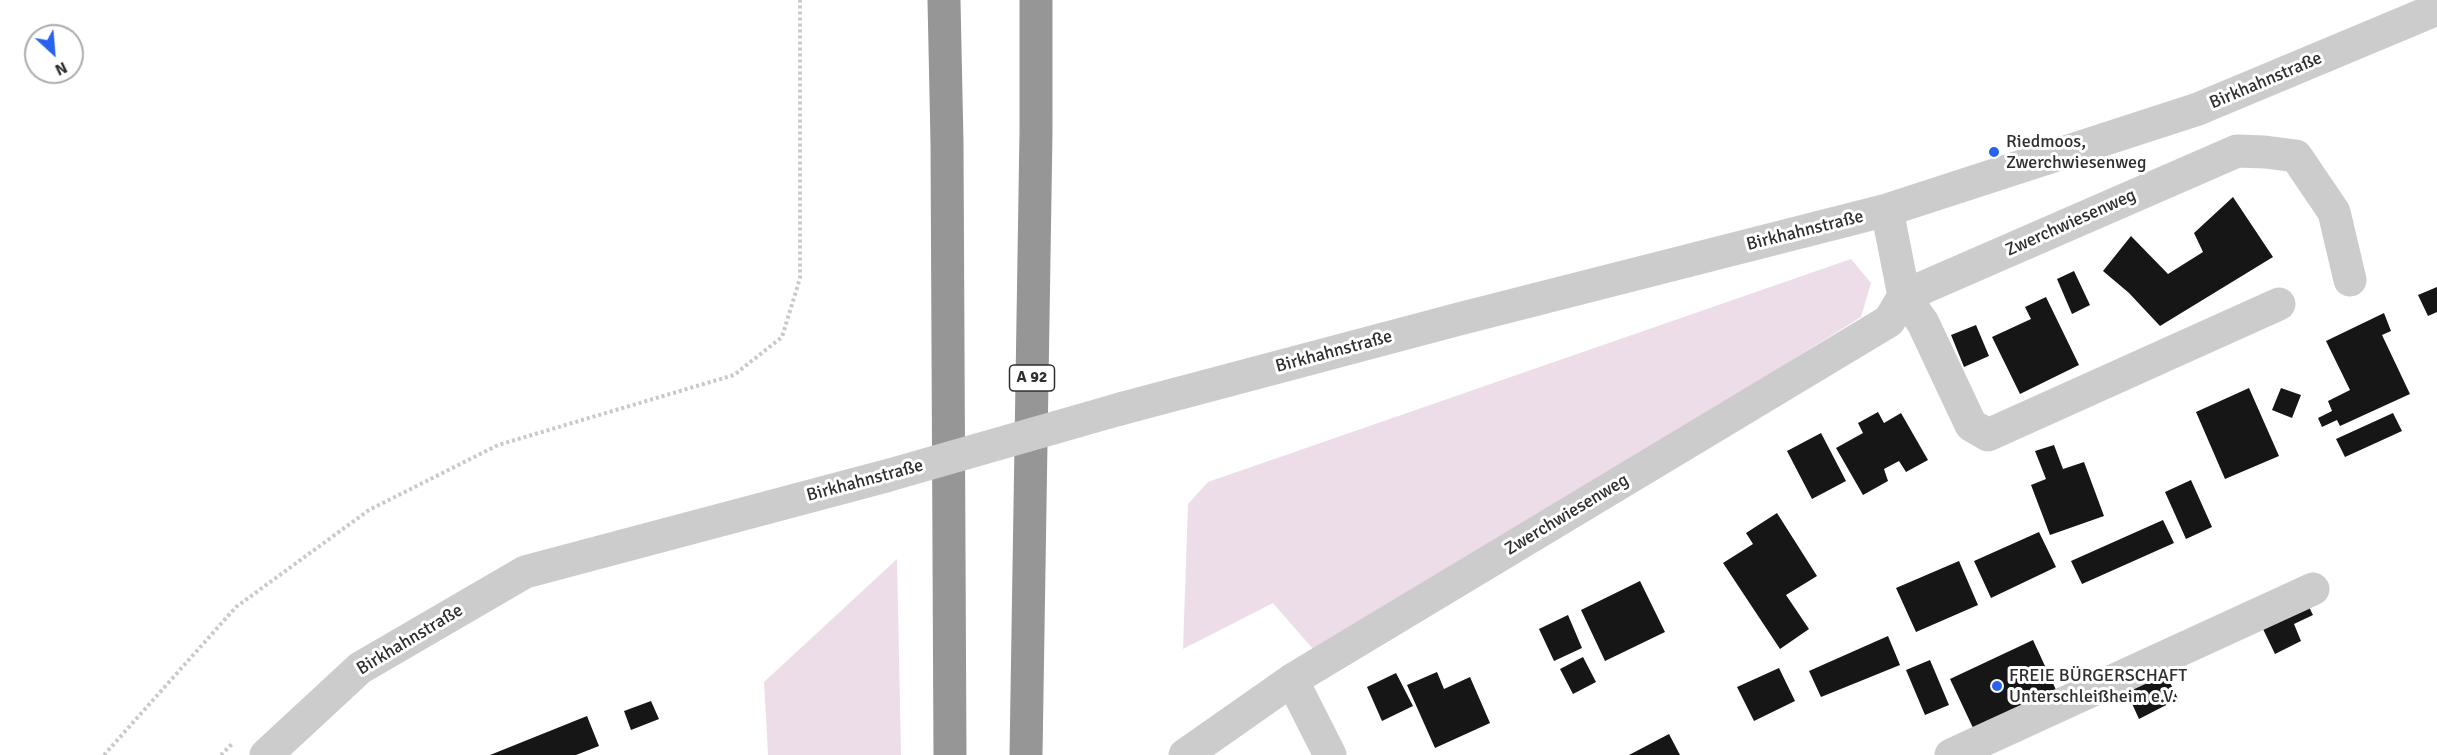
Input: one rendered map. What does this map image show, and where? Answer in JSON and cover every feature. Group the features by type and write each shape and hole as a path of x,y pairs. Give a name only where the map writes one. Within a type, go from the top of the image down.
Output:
{"highway":[{"path":"944,0 950,755"},
{"name":"A 92","path":"1026,755 1036,0"}],"street":[{"name":"Birkhahnstraße","path":"266,755 360,668 525,572 886,476 1119,409 1887,210 2198,110 2426,14"},
{"name":"Zwerchwiesenweg","path":"1185,755 1292,680 1889,321 1904,296 2237,151 2296,156 2334,212 2350,280"},
{"path":"1887,210 1904,296 1923,323 1971,425 1988,435 2279,304"},
{"path":"1951,755 2313,589"},
{"path":"1292,680 1330,755"}],"path":[{"path":"104,755 236,607 369,510 498,445 735,375 782,337 800,278 800,0"}],"shaded area":[{"path":"1851,259 1871,283 1861,317 1319,656 1273,603 1183,649 1188,504 1208,482"},
{"path":"897,559 901,755 768,755 764,682"}],"building":[{"path":"2233,197 2273,257 2160,326 2129,293 2103,271 2131,236 2168,274 2203,252 2194,233"},
{"path":"2074,271 2090,305 2072,314 2057,279"},
{"path":"2437,287 2437,312 2428,316 2418,295"},
{"path":"2046,297 2079,365 2020,394 1992,337 2031,319 2025,307"},
{"path":"2384,313 2391,331 2382,335 2410,394 2340,426 2337,420 2322,427 2318,418 2332,411 2328,401 2350,390 2326,341"},
{"path":"1976,325 1989,356 1964,367 1951,335"},
{"path":"2249,388 2279,456 2225,479 2196,412"},
{"path":"2281,388 2301,395 2292,418 2272,410"},
{"path":"1878,412 1884,423 1901,413 1928,460 1906,472 1899,461 1884,469 1888,481 1863,495 1836,448 1863,433 1858,423"},
{"path":"2393,413 2402,431 2345,457 2336,439"},
{"path":"1821,433 1846,481 1812,499 1787,451"},
{"path":"2054,445 2063,469 2084,462 2104,516 2050,535 2031,485 2046,479 2035,451"},
{"path":"2191,480 2212,527 2186,539 2165,492"},
{"path":"1777,513 1817,576 1786,595 1809,629 1780,649 1723,563 1753,544 1746,533"},
{"path":"2163,520 2174,543 2082,584 2071,561"},
{"path":"2039,532 2056,567 1991,598 1974,561"},
{"path":"1959,561 1978,605 1916,632 1896,588"},
{"path":"1640,581 1665,632 1605,661 1581,610"},
{"path":"2309,607 2313,615 2294,624 2301,641 2275,654 2263,629"},
{"path":"1568,615 1582,648 1554,661 1539,629"},
{"path":"1888,636 1900,665 1821,697 1809,671"},
{"path":"2033,640 2057,692 1974,730 1950,679"},
{"path":"1583,657 1596,682 1573,694 1560,669"},
{"path":"1930,660 1949,705 1925,715 1906,670"},
{"path":"1779,668 1795,701 1754,721 1737,687"},
{"path":"2163,668 2178,699 2139,719 2124,686"},
{"path":"1437,672 1444,689 1470,677 1490,723 1435,748 1407,685"},
{"path":"1396,673 1413,706 1382,721 1367,687"},
{"path":"651,701 659,719 631,730 624,711"},
{"path":"587,716 599,746 576,755 490,755"},
{"path":"1669,734 1680,755 1629,755"}],"place":[{"name":"Riedmoos, Zwerchwiesenweg","path":"1994,152"},
{"name":"FREIE BÜRGERSCHAFT Unterschleißheim e.V.","path":"1997,686"}]}
